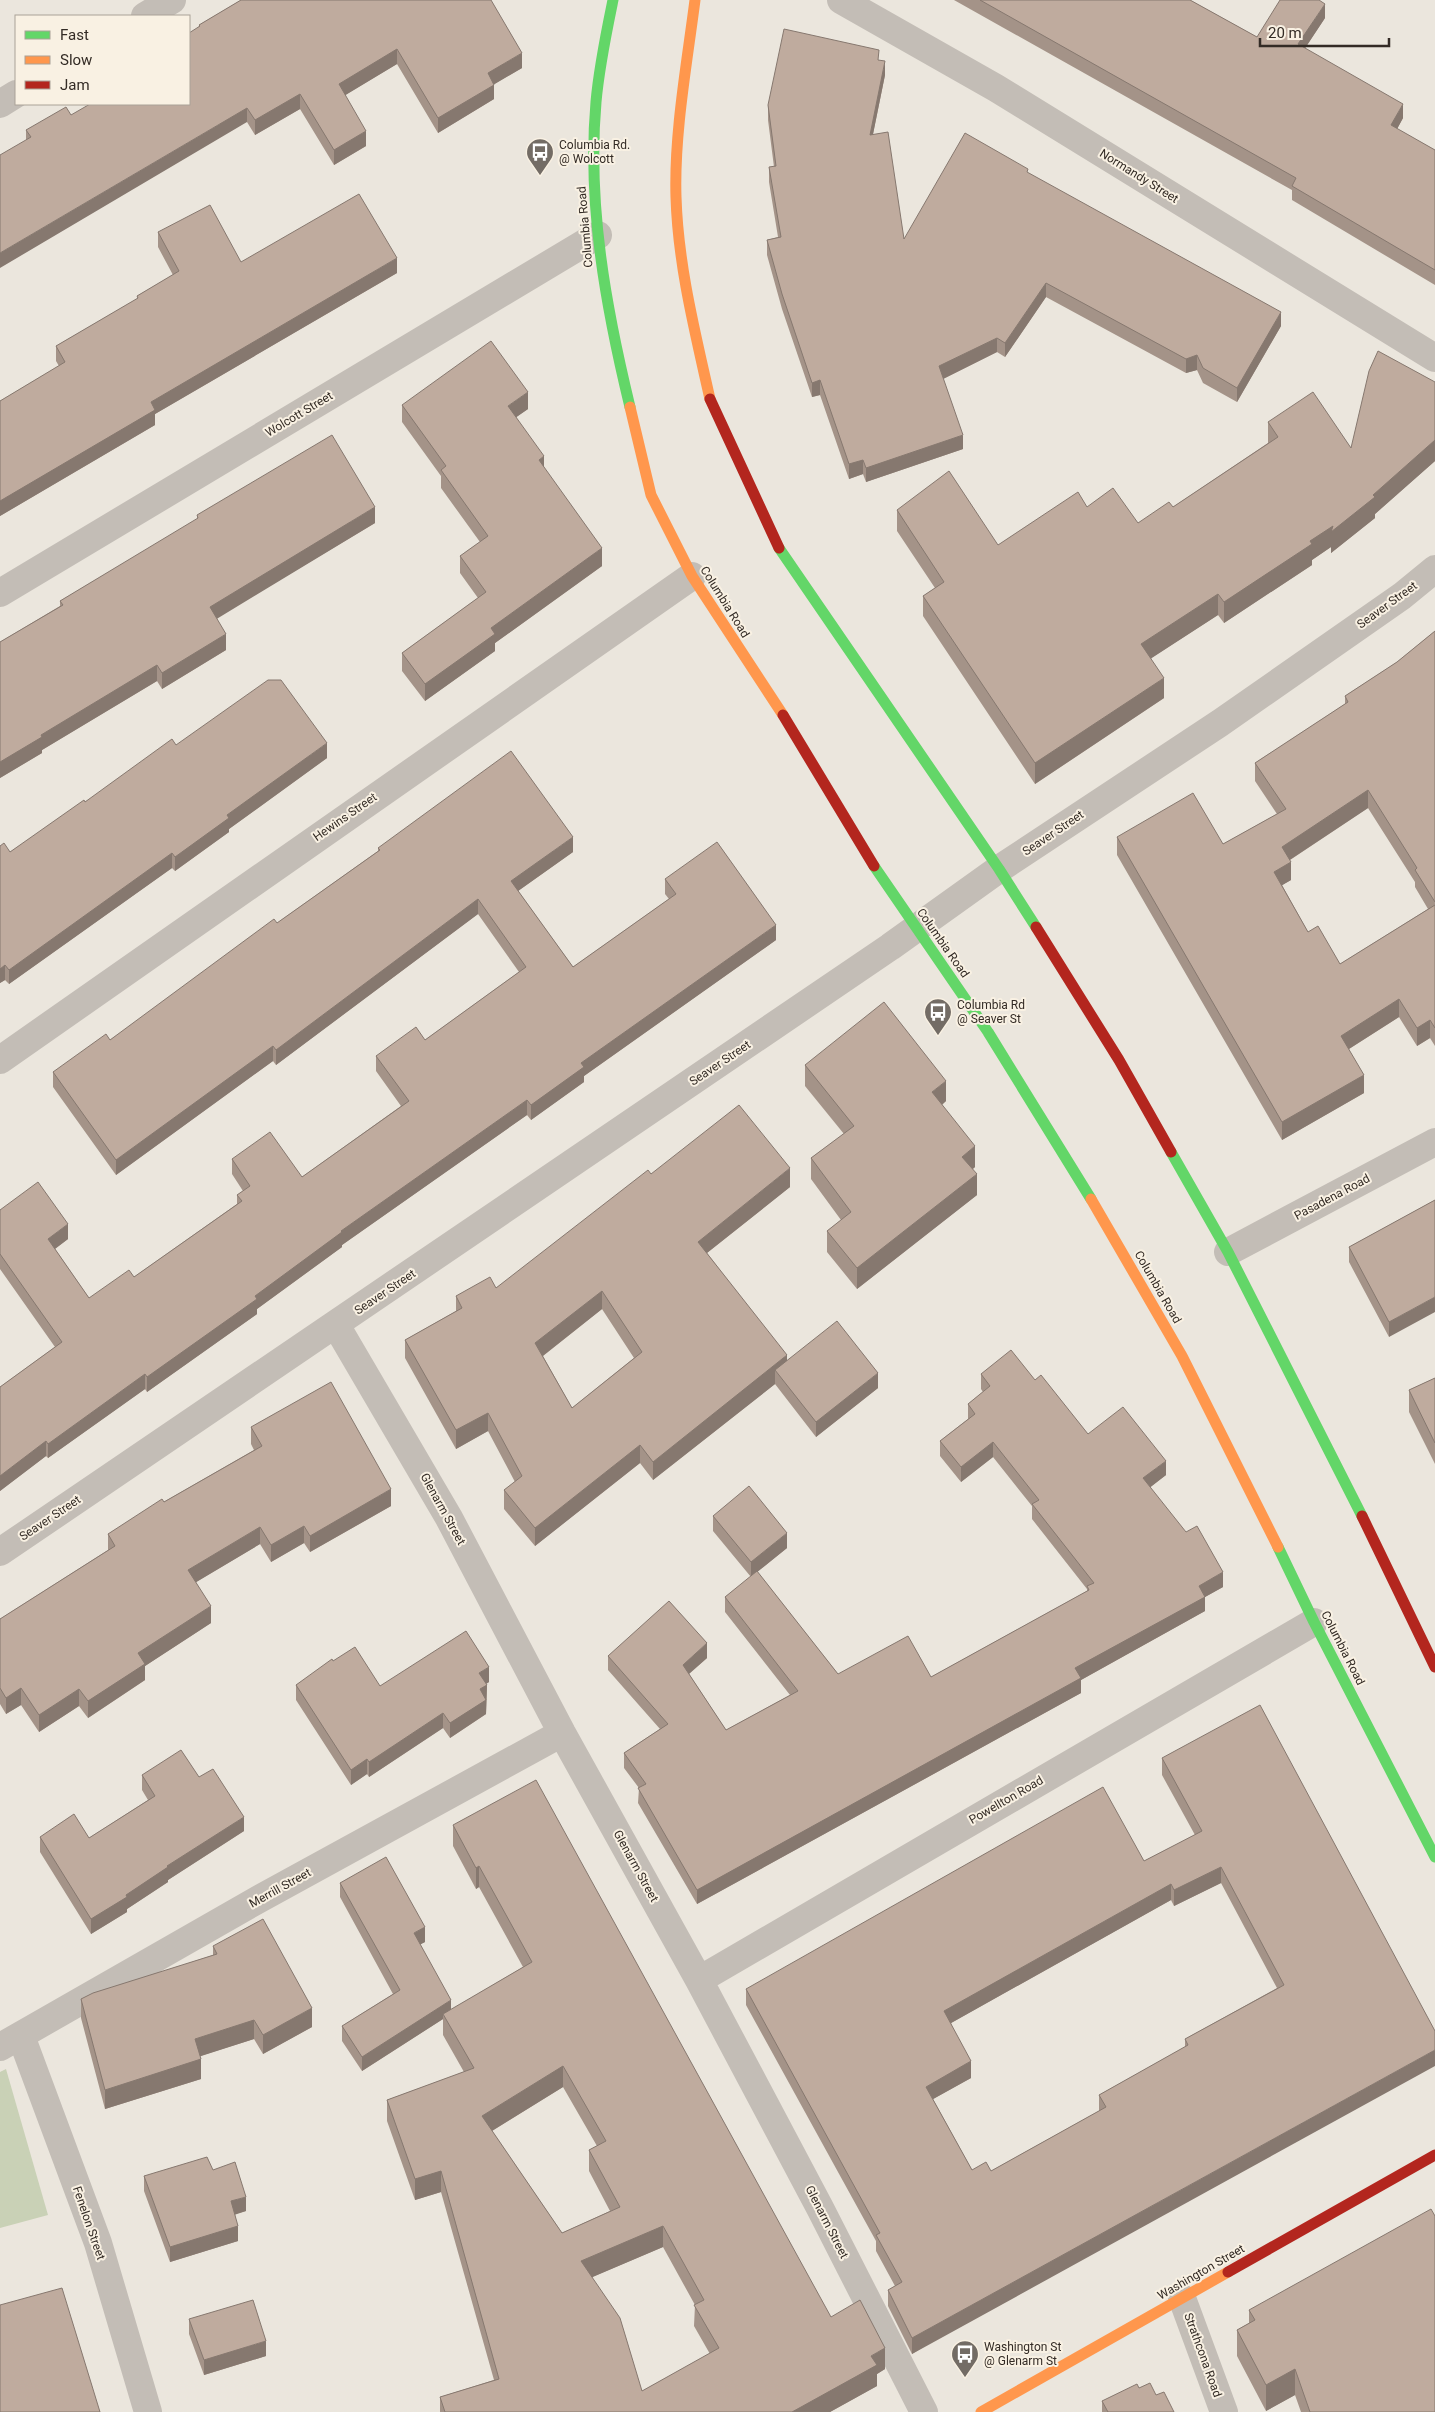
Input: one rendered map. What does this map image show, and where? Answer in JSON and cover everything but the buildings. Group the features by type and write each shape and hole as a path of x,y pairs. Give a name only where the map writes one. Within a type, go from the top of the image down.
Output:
{"main road":[{"name":"Columbia Road","path":"613,0 601,59 596,103 594,148 598,235 614,345 629,395 652,495 692,576 806,751 878,873 988,1032 1085,1188 1182,1356 1300,1590 1314,1622 1435,1856"},
{"path":"696,0 681,106 676,196 685,285 710,399 775,542 999,869 1119,1060 1228,1252 1434,1661"},
{"name":"Washington Street","path":"981,2412 1435,2155"}],"street":[{"path":"147,15 172,0"},
{"name":"Normandy Street","path":"841,0 996,88 1435,358"},
{"path":"0,104 15,95"},
{"name":"Wolcott Street","path":"0,593 598,235"},
{"name":"Seaver Street","path":"0,1552 916,929 999,869 1220,723 1402,596 1435,569"},
{"name":"Hewins Street","path":"0,1060 692,576"},
{"name":"Pasadena Road","path":"1228,1252 1435,1142"},
{"name":"Glenarm Street","path":"336,1325 449,1518 562,1733 699,1980 820,2208 924,2412"},
{"name":"Powellton Road","path":"699,1980 1314,1622"},
{"name":"Merrill Street","path":"10,2042 261,1898 562,1733"},
{"name":"Fenelon Street","path":"10,2042 98,2243 148,2412"},
{"name":"Strathcona Road","path":"1182,2298 1224,2412"}],"green space":[{"path":"6,2069 48,2215 0,2228 0,2072"}],"traffic: fast":[{"path":"613,0 597,89 594,179 596,218 606,294 630,407"},
{"path":"779,548 999,869 1036,927"},
{"path":"874,866 988,1032 1091,1199"},
{"path":"1171,1152 1228,1252 1362,1516"},
{"path":"1278,1547 1314,1622 1435,1857"}],"traffic: slow":[{"path":"695,0 679,124 676,197 677,222 684,273 710,399"},
{"path":"630,407 651,495 692,576 783,715"},
{"path":"1091,1199 1182,1356 1278,1547"},
{"path":"981,2412 1228,2272"}],"traffic: jam":[{"path":"710,399 779,548"},
{"path":"783,715 874,866"},
{"path":"1036,927 1119,1060 1171,1152"},
{"path":"1362,1516 1435,1667"},
{"path":"1228,2272 1435,2155"}],"place":[{"name":"Columbia Rd. @ Wolcott","path":"540,176"},
{"name":"Columbia Rd @ Seaver St","path":"938,1036"},
{"name":"Washington St @ Glenarm St","path":"965,2378"}]}
